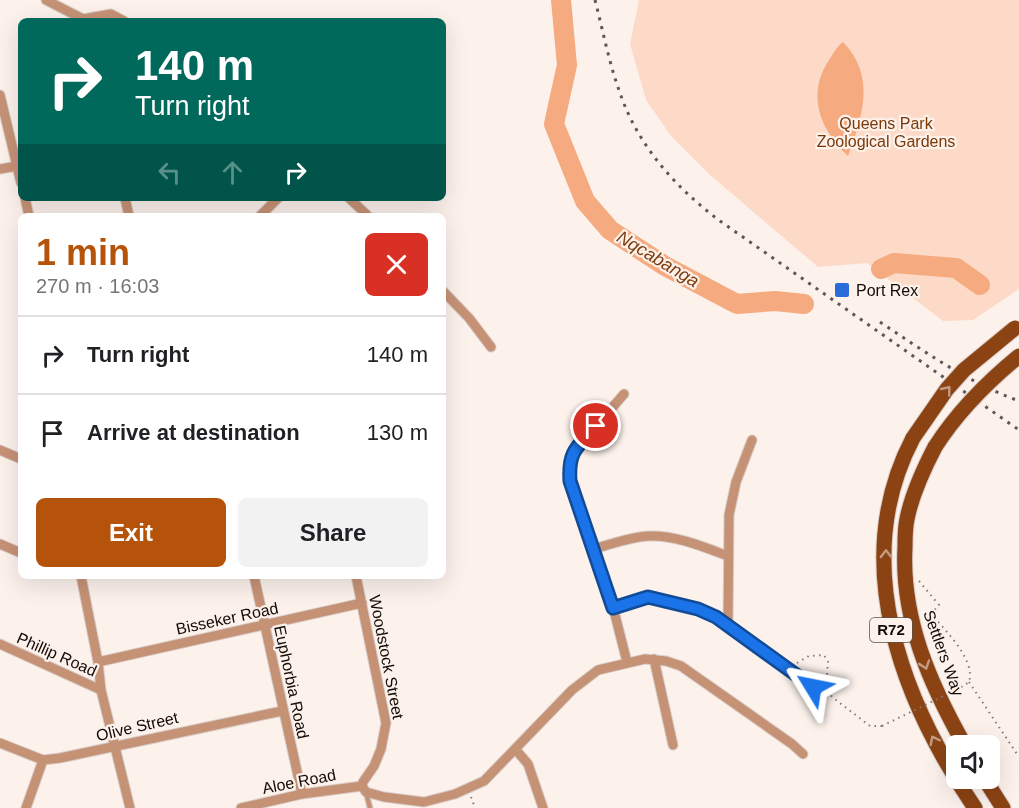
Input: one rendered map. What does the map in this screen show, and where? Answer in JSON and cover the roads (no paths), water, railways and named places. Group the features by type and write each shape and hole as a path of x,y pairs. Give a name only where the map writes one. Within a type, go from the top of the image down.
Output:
{"main road":[{"name":"R72","path":"975,808 950,770 923,718 899,657 887,607 885,548 887,521 902,460 913,438 947,388 964,370 1017,327"},
{"name":"Settlers Way","path":"959,735 929,676 907,602 904,564 906,521 916,489 935,447 950,423 986,384 1019,356"},
{"path":"991,789 1003,808"}],"street":[{"path":"46,0 80,18"},
{"path":"93,18 111,14 118,18"},
{"path":"0,96 18,170"},
{"path":"0,170 17,166"},
{"path":"263,213 275,201"},
{"path":"352,201 365,213"},
{"path":"446,294 469,318 490,346"},
{"path":"624,394 571,455 569,466 570,481 613,608 627,662"},
{"path":"728,626 729,515 752,440"},
{"path":"0,450 18,458"},
{"path":"593,549 632,538 651,536 692,544 728,556"},
{"path":"0,544 18,552"},
{"path":"82,579 101,690 130,808"},
{"name":"Euphorbia Road","path":"255,579 302,794"},
{"name":"Woodstock Street","path":"357,579 386,723 381,749 364,789"},
{"path":"613,608 648,597 698,609 716,617 813,687"},
{"name":"Bisseker Road","path":"98,662 362,603"},
{"name":"Phillip Road","path":"0,644 101,690"},
{"path":"654,659 673,745"},
{"path":"425,805 484,781 590,674 627,662 654,659 681,666 803,754"},
{"name":"Olive Street","path":"0,743 44,760 79,755 115,745 282,711"},
{"path":"516,750 528,764 543,808"},
{"path":"26,808 44,760"},
{"name":"Aloe Road","path":"241,808 302,794 364,789 384,797 425,805"}],"lane":[{"path":"364,789 370,808"}],"waterway":[{"name":"Nqcabanga","path":"561,0 567,65 554,124 585,201 610,230 665,266 737,304 775,301 804,304"},
{"name":"Nqcabanga","path":"881,269 894,263 956,268 980,285"}],"railway":[{"path":"595,0 620,93 637,131 660,164 688,195 720,221 1019,430"},
{"path":"880,322 965,376 1019,401"}],"place":[{"name":"Port Rex","path":"842,290"}],"park label":[{"name":"Queens Park Zoological Gardens","path":"886,132"}]}
